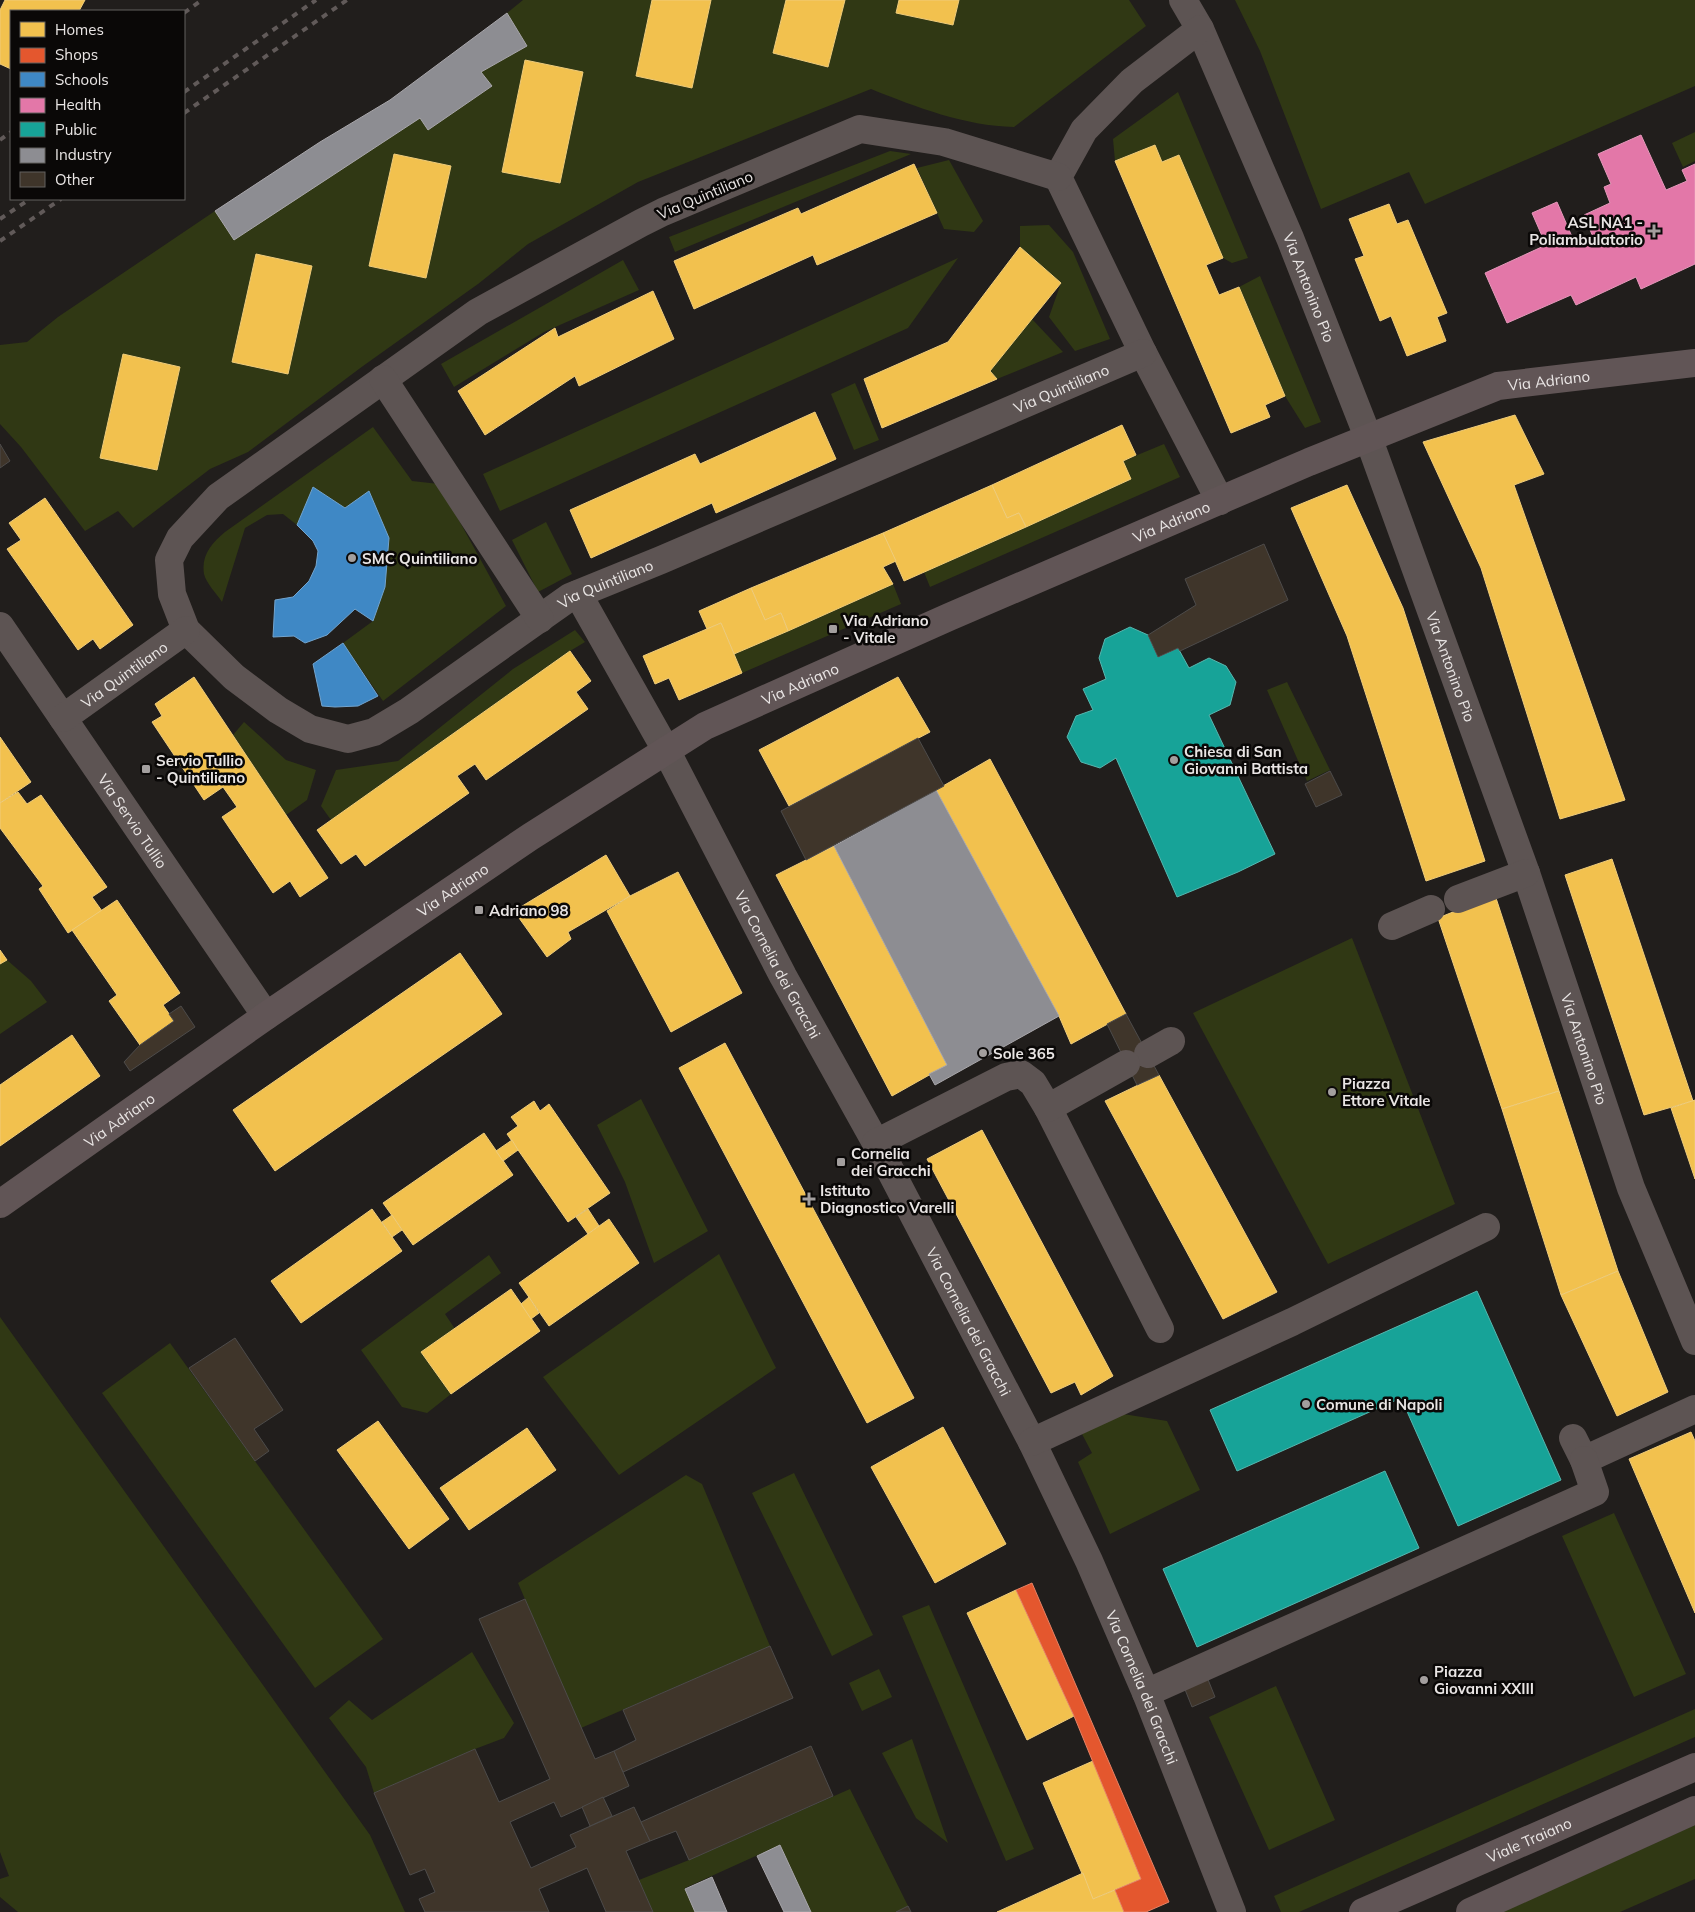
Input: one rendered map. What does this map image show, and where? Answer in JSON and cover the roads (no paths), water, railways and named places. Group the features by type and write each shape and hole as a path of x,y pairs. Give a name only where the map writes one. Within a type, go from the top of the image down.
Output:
{"street":[{"name":"Via Antonino Pio","path":"1183,0 1200,29 1290,238 1368,437 1526,873 1630,1188 1695,1341"},
{"path":"1200,29 1132,81 1084,130 1058,177 1143,353 1220,500"},
{"name":"Via Quintiliano","path":"1058,177 944,142 860,129 641,223 478,312 218,497 180,538 169,560 172,594 186,630 234,677 278,710 310,729 348,739 374,732 409,711 570,596 1143,353"},
{"name":"Via Adriano","path":"0,1204 266,1016 530,837 705,726 949,617 1220,500 1368,437 1498,386 1695,363"},
{"path":"383,379 540,619"},
{"name":"Via Cornelia dei Gracchi","path":"578,594 666,750 783,976 876,1143 1032,1442 1089,1561 1146,1694 1232,1912"},
{"name":"Via Servio Tullio","path":"0,626 266,1016"},
{"name":"Via Quintiliano","path":"63,718 186,630"},
{"path":"1458,899 1526,873"},
{"path":"1392,926 1431,909"},
{"path":"1048,1108 1171,1041"},
{"path":"876,1143 1006,1077 1021,1074 1033,1083 1048,1108 1160,1329"},
{"path":"1032,1442 1292,1322 1486,1227"},
{"path":"1146,1694 1595,1492 1579,1449 1695,1409"},
{"name":"Viale Traiano","path":"1363,1912 1695,1767"},
{"path":"1470,1912 1695,1810"}],"railway":[{"path":"185,12 202,0"},
{"path":"185,91 316,0"},
{"path":"185,112 347,0"},
{"path":"0,140 10,133"},
{"path":"0,219 28,200"},
{"path":"0,241 60,200"}],"place":[{"name":"ASL NA1 - Poliambulatorio","path":"1654,231"},
{"name":"SMC Quintiliano","path":"352,558"},
{"name":"Via Adriano - Vitale","path":"833,629"},
{"name":"Chiesa di San Giovanni Battista","path":"1174,760"},
{"name":"Servio Tullio - Quintiliano","path":"146,769"},
{"name":"Adriano 98","path":"479,910"},
{"name":"Sole 365","path":"983,1053"},
{"name":"Piazza Ettore Vitale","path":"1332,1092"},
{"name":"Cornelia dei Gracchi","path":"841,1162"},
{"name":"Istituto Diagnostico Varelli","path":"809,1199"},
{"name":"Comune di Napoli","path":"1306,1404"},
{"name":"Piazza Giovanni XXIII","path":"1424,1680"}]}
